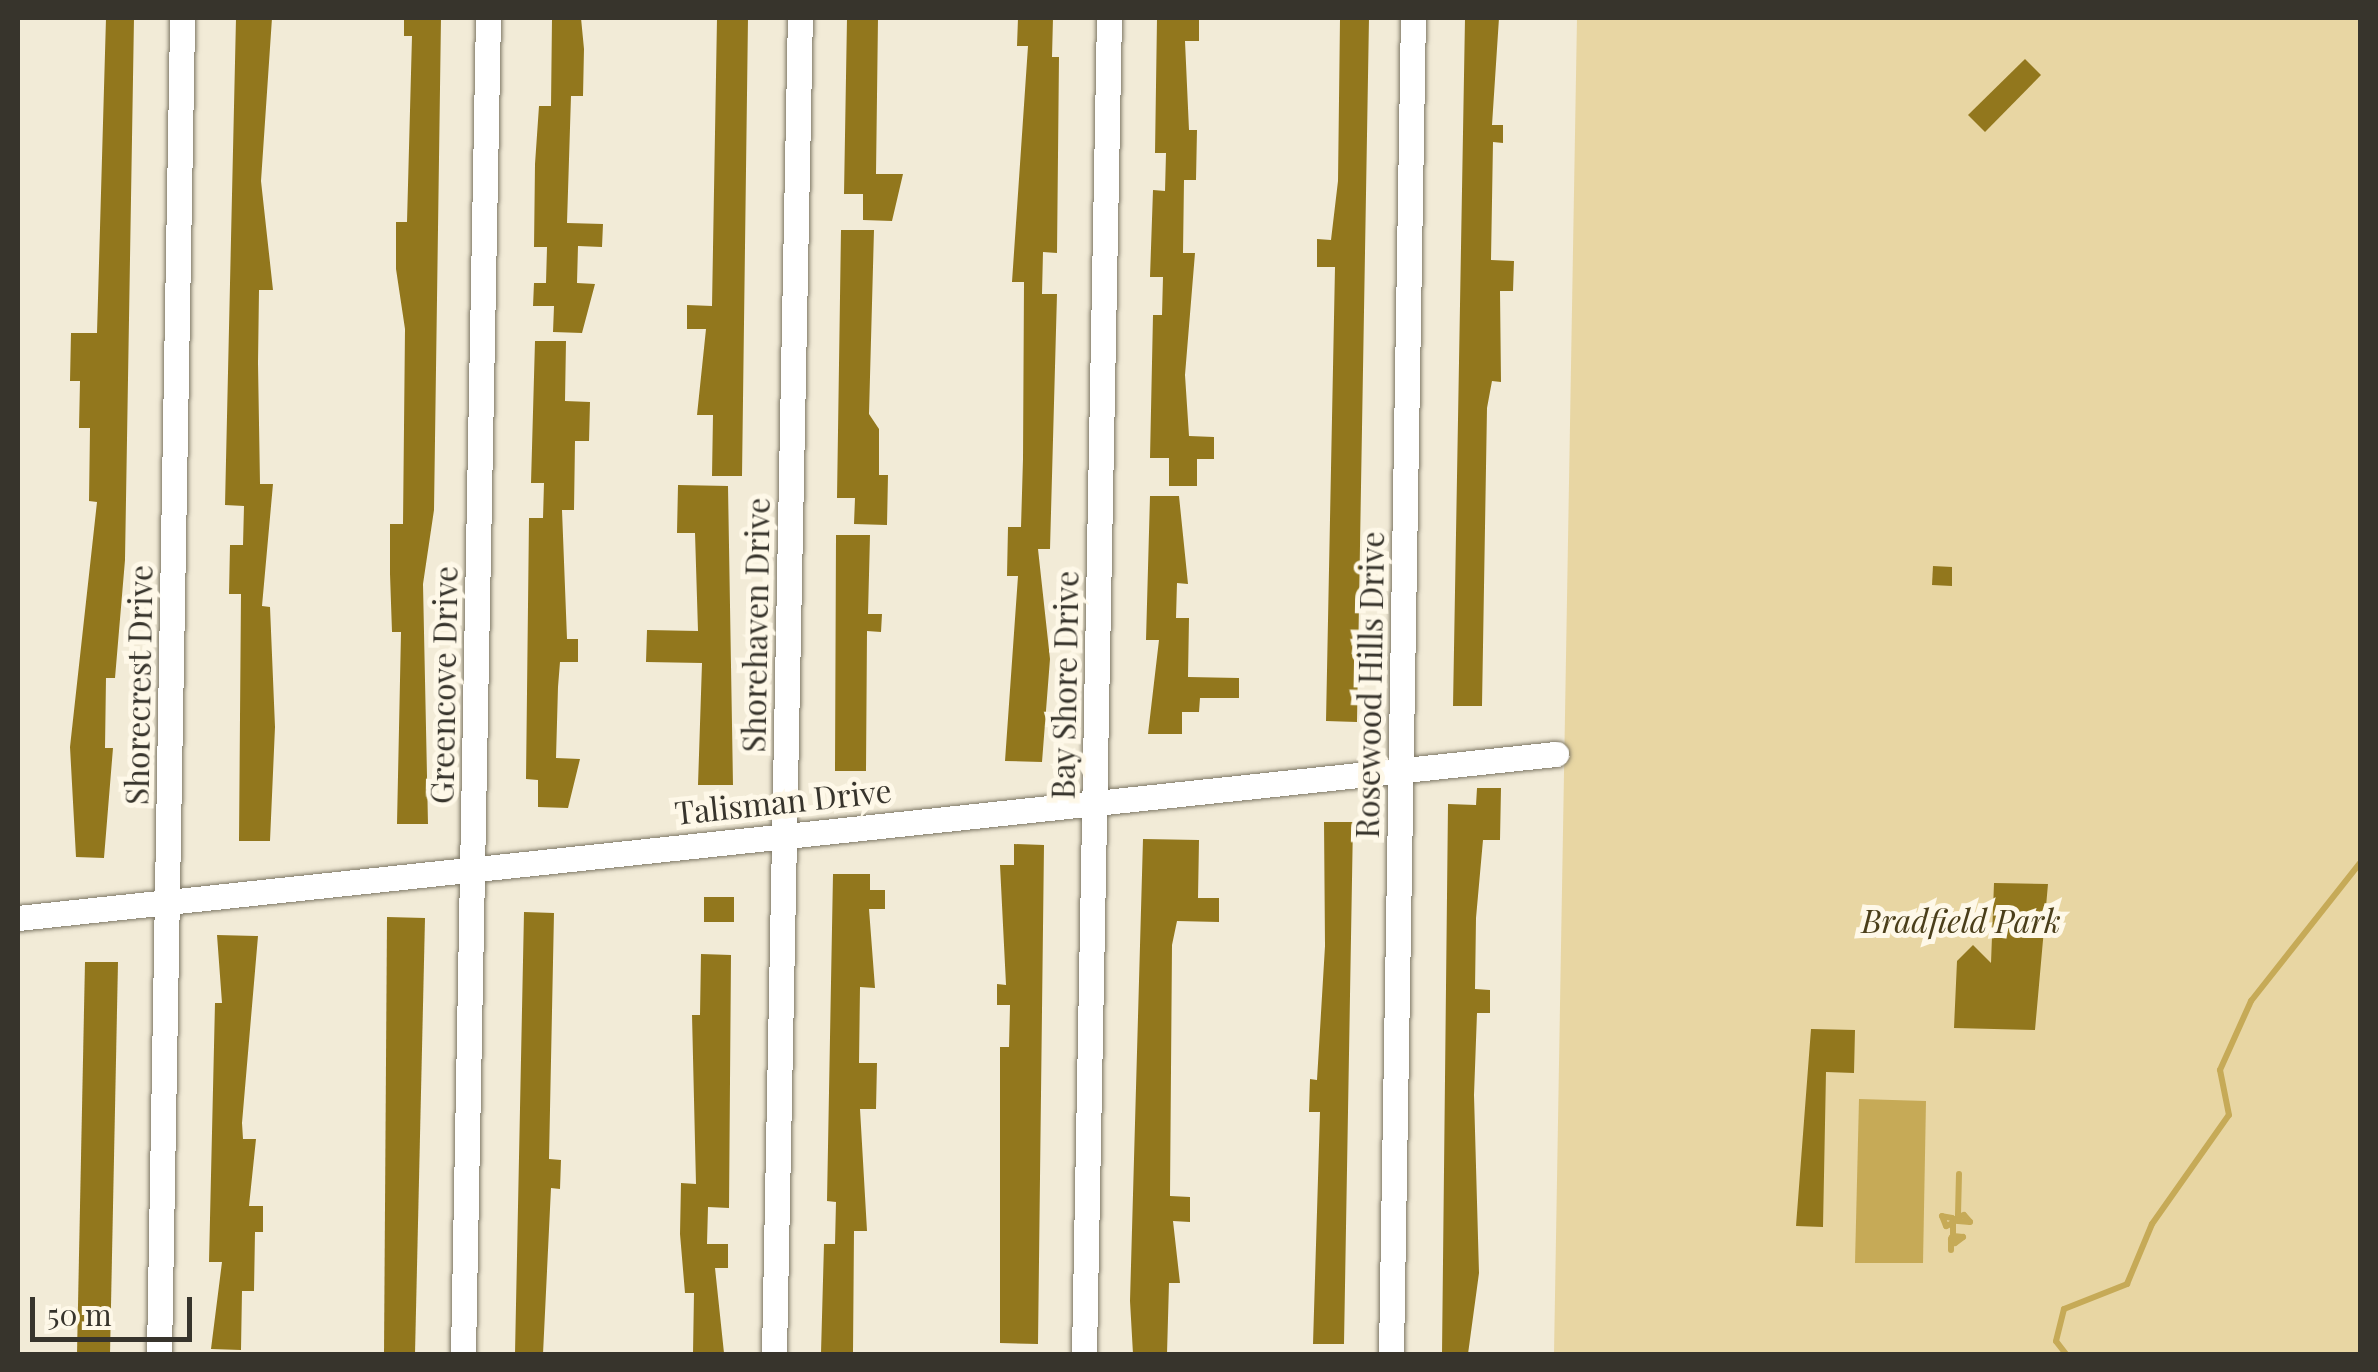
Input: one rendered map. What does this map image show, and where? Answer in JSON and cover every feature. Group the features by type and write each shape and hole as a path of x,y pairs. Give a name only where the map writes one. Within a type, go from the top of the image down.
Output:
{"street":[{"name":"Shorecrest Drive","path":"159,1354 182,18"},
{"name":"Greencove Drive","path":"462,1354 488,18"},
{"name":"Shorehaven Drive","path":"774,1354 800,18"},
{"name":"Bay Shore Drive","path":"1084,1354 1109,18"},
{"name":"Rosewood Hills Drive","path":"1392,1354 1414,18"},
{"name":"Talisman Drive","path":"18,918 1556,754"}],"green space":[{"name":"Bradfield Park","path":"1577,18 2360,18 2360,1354 1554,1354"}],"shaded area":[{"path":"1859,1099 1926,1101 1923,1263 1855,1263"}],"building":[{"path":"106,18 134,18 125,560 115,678 106,678 105,748 113,748 104,858 76,857 70,747 97,502 89,501 90,428 79,428 80,381 70,381 71,333 97,333"},
{"path":"236,18 272,18 261,181 273,290 259,290 258,363 260,484 273,484 262,606 270,607 275,727 270,841 239,841 241,594 229,594 230,545 243,545 244,506 225,505"},
{"path":"404,18 441,18 434,510 423,584 428,824 397,824 401,632 392,632 390,524 403,524 405,329 396,269 396,222 407,222 412,36 404,36"},
{"path":"552,18 581,18 584,49 583,96 571,96 567,223 603,224 602,247 578,246 577,283 595,284 582,333 553,332 554,306 533,306 534,283 546,283 547,247 534,247 535,164 539,106 551,106"},
{"path":"717,18 748,18 742,476 712,476 713,415 697,415 706,329 687,329 687,305 712,306"},
{"path":"847,18 878,18 876,174 903,174 892,221 863,220 863,194 844,194"},
{"path":"1018,18 1053,18 1052,57 1059,57 1057,253 1043,252 1042,294 1057,294 1050,549 1038,549 1050,659 1042,762 1005,761 1018,576 1007,576 1008,527 1021,527 1023,459 1024,282 1012,282 1028,46 1017,46"},
{"path":"1157,18 1199,18 1199,41 1185,41 1189,130 1197,130 1196,180 1184,180 1183,253 1195,253 1185,375 1189,436 1214,437 1214,459 1197,459 1197,486 1169,486 1169,458 1150,458 1153,315 1162,315 1163,277 1150,277 1153,190 1165,191 1166,153 1155,153"},
{"path":"1340,18 1369,18 1357,722 1326,721 1335,267 1317,267 1317,239 1331,240 1338,181"},
{"path":"1465,18 1499,18 1492,125 1503,125 1503,143 1493,142 1491,260 1514,261 1513,291 1500,291 1501,382 1492,381 1487,408 1482,706 1453,706"},
{"path":"2025,59 2041,75 1985,132 1968,115"},
{"path":"841,230 874,230 869,414 879,429 879,475 888,475 887,525 854,524 855,498 837,498"},
{"path":"535,341 566,341 565,401 590,402 589,441 575,441 574,510 562,510 567,639 578,639 578,662 560,662 558,687 556,758 580,759 568,808 538,807 538,780 526,779 529,518 543,518 544,483 531,483"},
{"path":"678,485 728,486 733,785 698,785 702,663 646,662 647,630 698,631 695,533 677,533"},
{"path":"1150,496 1179,496 1188,584 1177,583 1176,618 1189,618 1188,677 1239,678 1239,698 1200,698 1199,712 1182,712 1182,734 1148,734 1159,640 1146,640"},
{"path":"836,535 870,535 868,614 882,614 881,632 867,631 866,771 835,771"},
{"path":"1933,566 1952,567 1952,586 1932,585"},
{"path":"1477,788 1501,788 1500,840 1483,840 1476,918 1475,989 1490,990 1490,1013 1477,1013 1474,1095 1479,1273 1468,1354 1442,1354 1448,804 1476,805"},
{"path":"1324,822 1353,822 1344,1344 1313,1344 1320,1112 1309,1112 1310,1079 1317,1080 1325,946"},
{"path":"1143,839 1199,840 1198,898 1219,898 1219,922 1177,921 1172,945 1170,1196 1190,1197 1190,1222 1173,1221 1180,1283 1169,1283 1167,1354 1133,1354 1130,1301"},
{"path":"1014,844 1044,845 1038,1344 1000,1343 1000,1047 1009,1047 1010,1005 997,1005 997,984 1006,985 1000,865 1014,865"},
{"path":"833,874 870,874 870,890 885,890 885,909 869,909 875,988 860,987 859,1063 877,1063 876,1109 860,1109 867,1231 854,1231 853,1353 821,1353 824,1244 835,1244 836,1202 827,1201"},
{"path":"1994,883 2048,884 2035,1030 1954,1028 1957,961 1973,945 1991,963"},
{"path":"704,897 734,897 734,922 704,922"},
{"path":"524,912 554,913 549,1159 561,1160 560,1189 551,1188 543,1354 515,1354"},
{"path":"387,917 425,918 415,1354 384,1354"},
{"path":"217,935 258,936 242,1123 243,1139 256,1139 249,1206 263,1206 263,1232 255,1232 254,1291 242,1291 241,1350 211,1349 222,1262 209,1262 215,1003 222,1003"},
{"path":"701,954 731,955 729,1208 708,1207 707,1244 728,1244 728,1268 715,1268 724,1353 693,1353 694,1293 685,1293 680,1234 681,1183 696,1184 692,1015 700,1015"},
{"path":"85,962 118,962 110,1354 77,1354"},
{"path":"1811,1029 1855,1030 1854,1073 1826,1072 1823,1227 1796,1226"}],"waterway":[{"path":"2066,1354 2056,1341 2064,1309 2127,1284 2152,1224 2229,1115 2220,1070 2251,1001 2360,863"},
{"path":"1951,1250 1952,1237 1953,1236 1963,1237 1955,1243 1953,1240 1953,1221 1952,1218 1942,1216 1946,1226 1951,1224 1956,1219 1961,1216 1964,1215 1970,1222 1958,1221 1958,1215 1959,1174"}]}
